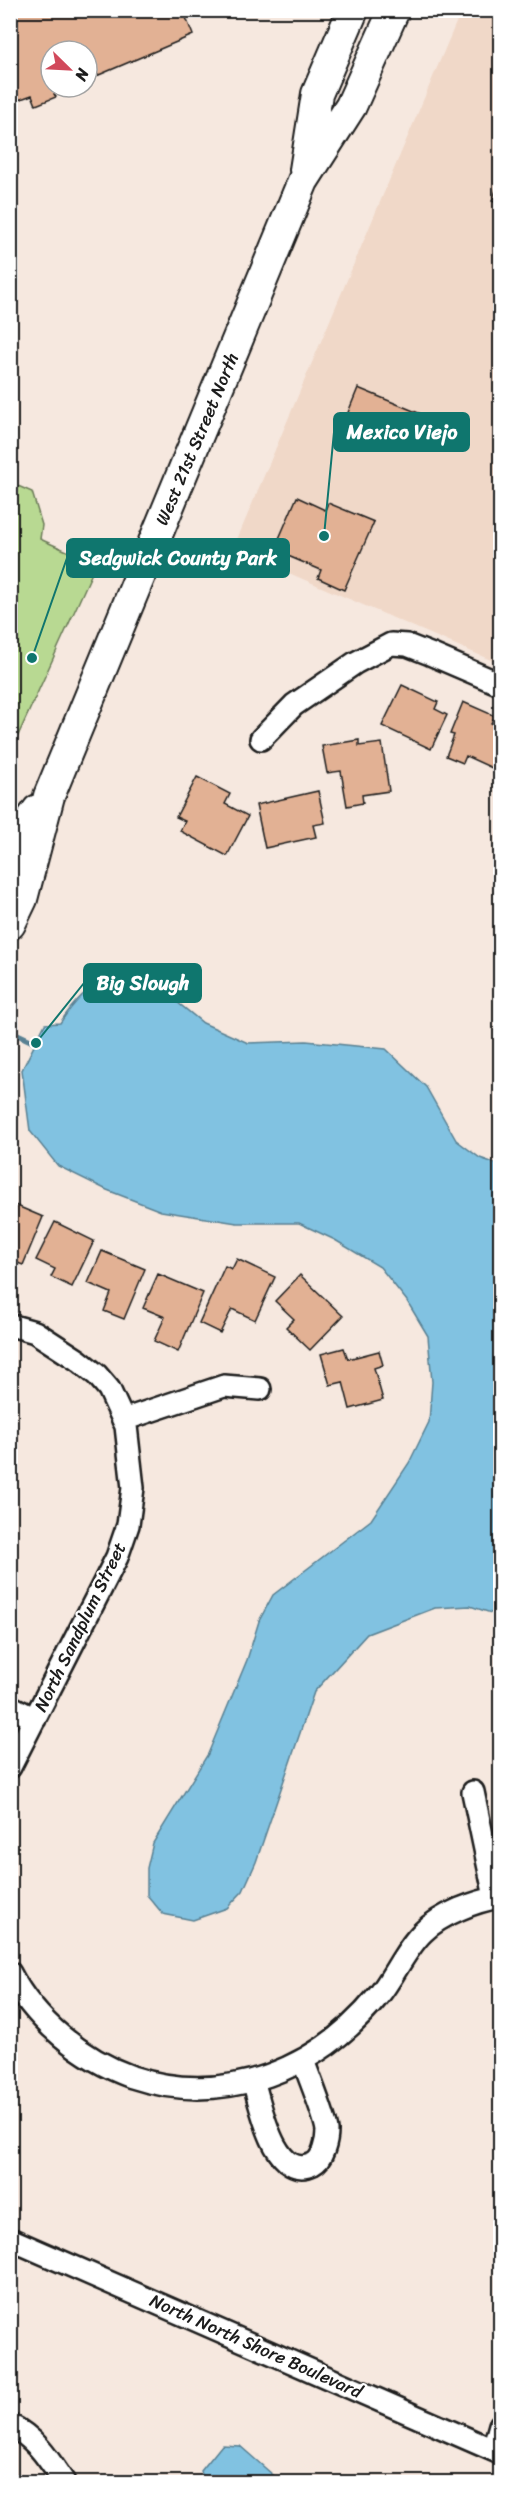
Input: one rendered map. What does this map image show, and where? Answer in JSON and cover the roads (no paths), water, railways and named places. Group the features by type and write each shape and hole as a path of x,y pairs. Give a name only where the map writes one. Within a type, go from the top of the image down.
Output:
{"main road":[{"name":"West 21st Street North","path":"303,182 317,94 353,10"},
{"name":"West 21st Street North","path":"10,924 22,899 49,796 303,182 351,106 394,10"},
{"path":"383,38 401,10"},
{"name":"West 21st Street North","path":"10,849 49,796"}],"street":[{"path":"261,739 294,705 355,663 391,644 407,645 501,684"},
{"name":"North Sandplum Street","path":"10,1324 35,1332 78,1360 97,1375 109,1389 128,1436 133,1488 128,1525 117,1557 10,1767"},
{"path":"123,1420 224,1386 260,1389"},
{"path":"10,1706 35,1719"},
{"path":"10,1973 19,1990 43,2018 72,2045 109,2068 150,2082 190,2087 230,2085 274,2075 318,2053 355,2023 381,1994 423,1931 480,1900 498,1897 473,1792"},
{"path":"253,2080 270,2138 279,2153 298,2166 313,2164 322,2155 327,2130 303,2060"},
{"name":"North North Shore Boulevard","path":"10,2239 497,2452"},
{"path":"10,2425 20,2430 40,2447 64,2482"},
{"path":"497,2452 501,2425"}],"water":[{"path":"109,976 128,977 167,994 203,1023 248,1043 306,1041 386,1049 426,1087 456,1140 480,1158 500,1165 500,1616 470,1606 435,1608 367,1634 314,1692 256,1862 243,1891 227,1908 193,1920 163,1914 147,1895 147,1868 153,1843 208,1754 247,1660 259,1621 273,1595 371,1520 409,1463 429,1422 432,1382 428,1336 407,1301 380,1267 335,1240 299,1223 237,1223 161,1211 107,1190 58,1166 30,1131 22,1070 45,1024 60,1023 82,996"},
{"path":"222,2445 240,2446 280,2481 286,2482 204,2482 201,2471"}],"waterway":[{"path":"10,1031 36,1043"}],"place":[{"name":"Mexico Viejo","path":"324,536"},
{"name":"Sedgwick County Park","path":"32,658"},
{"name":"Big Slough","path":"36,1043"}]}
